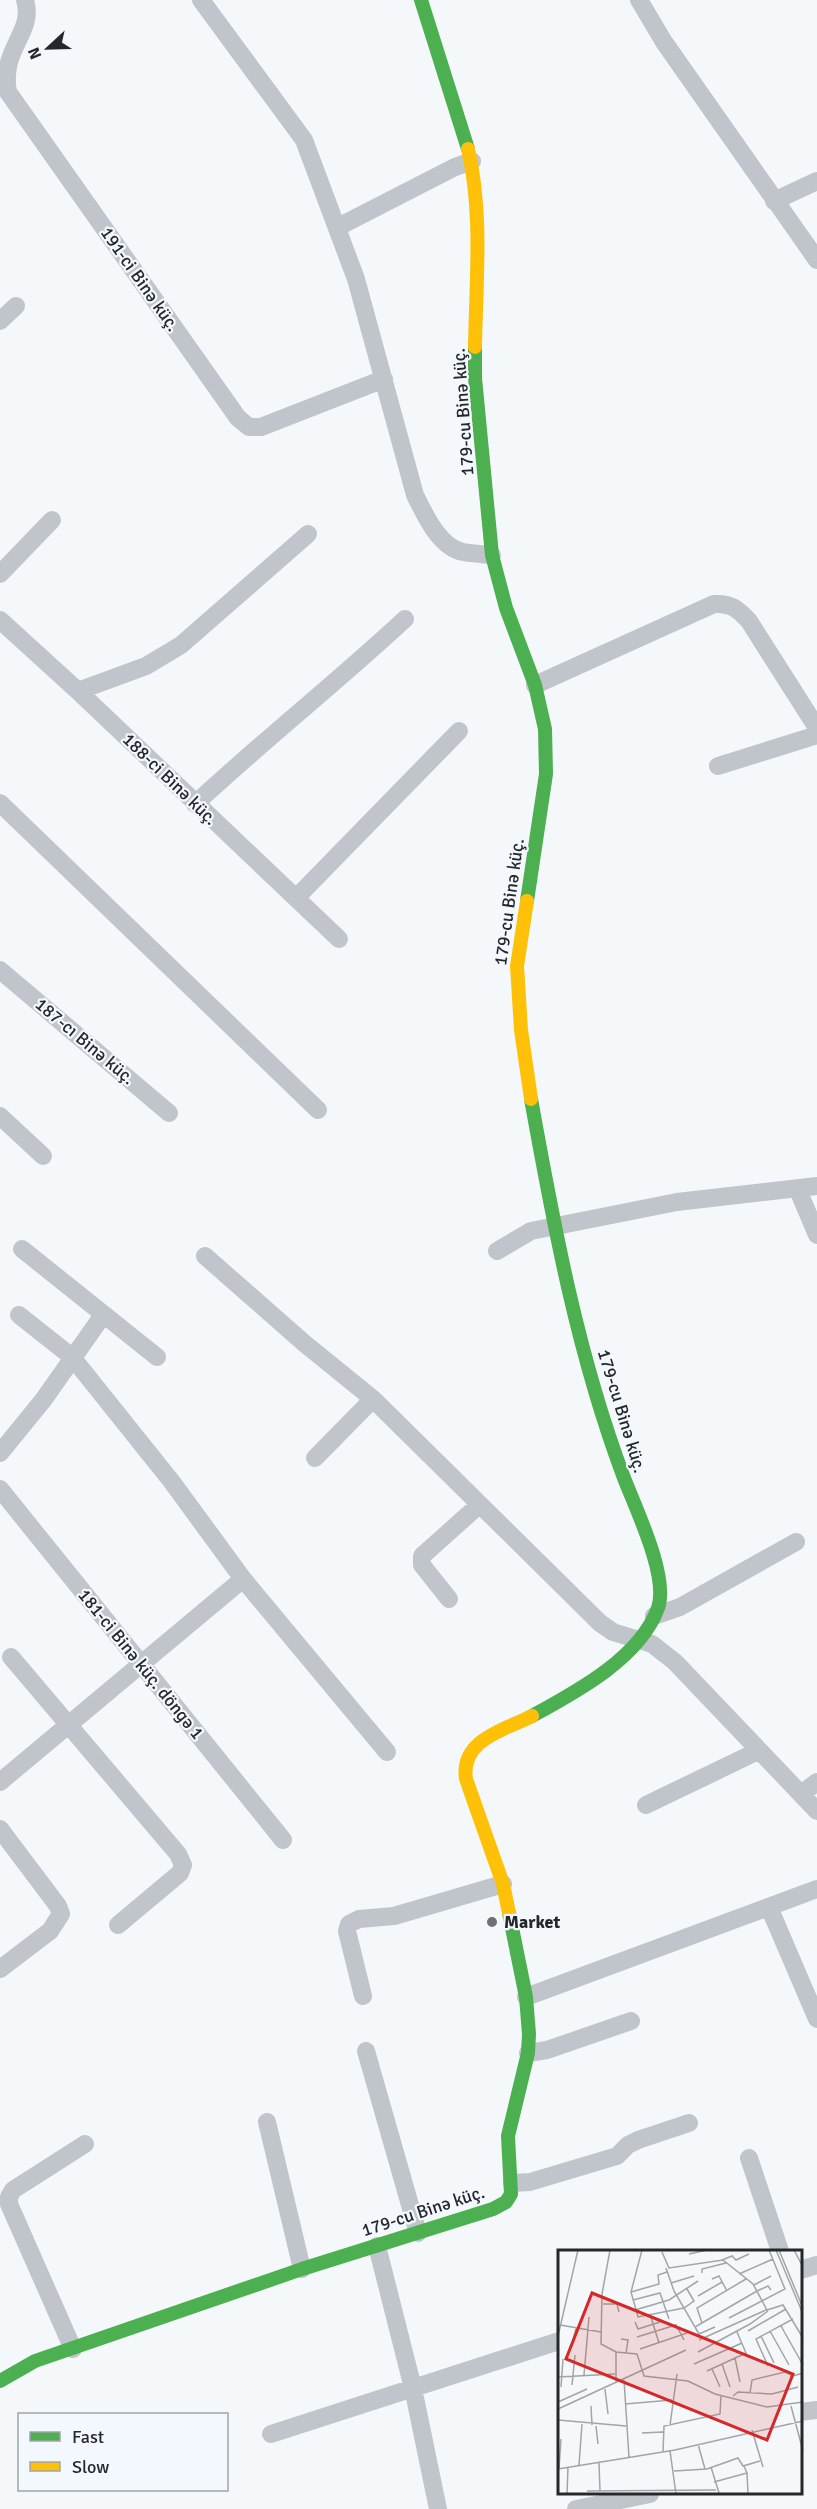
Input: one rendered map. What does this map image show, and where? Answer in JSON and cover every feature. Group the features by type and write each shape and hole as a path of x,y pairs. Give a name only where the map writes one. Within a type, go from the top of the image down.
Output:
{"street":[{"name":"191-ci Binə küç.","path":"25,0 27,15 4,60 1,71 8,92 238,418 249,427 261,427 384,379"},
{"path":"201,0 304,140 338,226 384,379 415,495 424,514 452,548 462,552 492,555"},
{"name":"179-cu Binə küç.","path":"0,2381 23,2366 302,2269 493,2209 506,2202 511,2194 512,2183 508,2136 528,2053 526,1997 503,1884 466,1779 464,1766 468,1753 477,1744 607,1671 639,1641 654,1616 661,1593 657,1568 622,1475 563,1272 531,1100 517,987 518,957 548,753 545,729 534,685 506,608 492,555 475,378 477,208 472,161 444,63 421,0"},
{"path":"639,0 664,42 817,260"},
{"path":"338,226 455,167 472,161"},
{"path":"774,201 817,181"},
{"path":"0,321 16,306"},
{"path":"0,574 52,520"},
{"path":"78,691 146,666 181,645 309,534"},
{"path":"534,685 714,604 727,603 739,610 748,621 817,728"},
{"path":"195,804 278,728 340,680 405,619"},
{"name":"188-ci Binə küç.","path":"0,620 339,939"},
{"path":"296,898 459,731"},
{"path":"718,766 817,735"},
{"path":"0,803 318,1110"},
{"name":"187-cı Binə küç.","path":"0,970 169,1113"},
{"path":"0,1116 43,1156"},
{"path":"497,1251 531,1231 677,1202 798,1190 817,1186"},
{"path":"798,1190 817,1235"},
{"path":"22,1249 157,1358"},
{"path":"205,1256 304,1343 373,1399 600,1623 613,1632 652,1644 675,1662 817,1811"},
{"path":"19,1315 72,1357 172,1482 243,1579 387,1752"},
{"path":"0,1454 44,1399 103,1315"},
{"path":"315,1458 373,1399"},
{"name":"181-ci Binə küç. döngə 1","path":"0,1489 283,1840"},
{"path":"449,1599 422,1565 422,1556 479,1505"},
{"path":"654,1616 680,1607 796,1542"},
{"path":"0,1782 243,1579"},
{"path":"10,1657 178,1854 183,1865 180,1872 118,1925"},
{"path":"646,1805 758,1751"},
{"path":"801,1794 817,1782"},
{"path":"0,1829 58,1906 60,1914 56,1925 50,1931 0,1968"},
{"path":"363,1996 347,1931 349,1924 359,1919 394,1916 503,1884"},
{"path":"526,1997 817,1889"},
{"path":"769,1907 817,2019"},
{"path":"528,2053 547,2050 631,2021"},
{"path":"366,2051 418,2233"},
{"path":"267,2122 302,2269"},
{"path":"512,2183 530,2182 617,2156 628,2145 638,2140 689,2123"},
{"path":"73,2349 9,2204 9,2197 13,2190 85,2144"},
{"path":"748,2158 780,2250"},
{"path":"377,2246 413,2388 438,2509"},
{"path":"802,2270 817,2265"},
{"path":"271,2434 558,2341"},
{"path":"802,2412 817,2410"},
{"path":"576,2509 650,2494"}],"traffic: fast":[{"path":"421,0 468,149"},
{"path":"475,347 475,378 492,555 506,608 535,685 545,729 546,774 527,901"},
{"path":"531,1099 558,1243 580,1338 608,1432 650,1543 659,1579 660,1595 658,1608 649,1626 622,1658 568,1696 532,1716"},
{"path":"0,2381 35,2361 302,2269 493,2209 506,2202 511,2194 508,2136 528,2053 529,2034 526,1997 509,1913"}],"traffic: slow":[{"path":"468,149 473,173 477,222 475,347"},
{"path":"527,901 517,966 521,1030 531,1099"},
{"path":"509,1913 503,1884 466,1779 466,1766 470,1755 486,1738 532,1716"}],"place":[{"name":"Market","path":"492,1922"}]}
